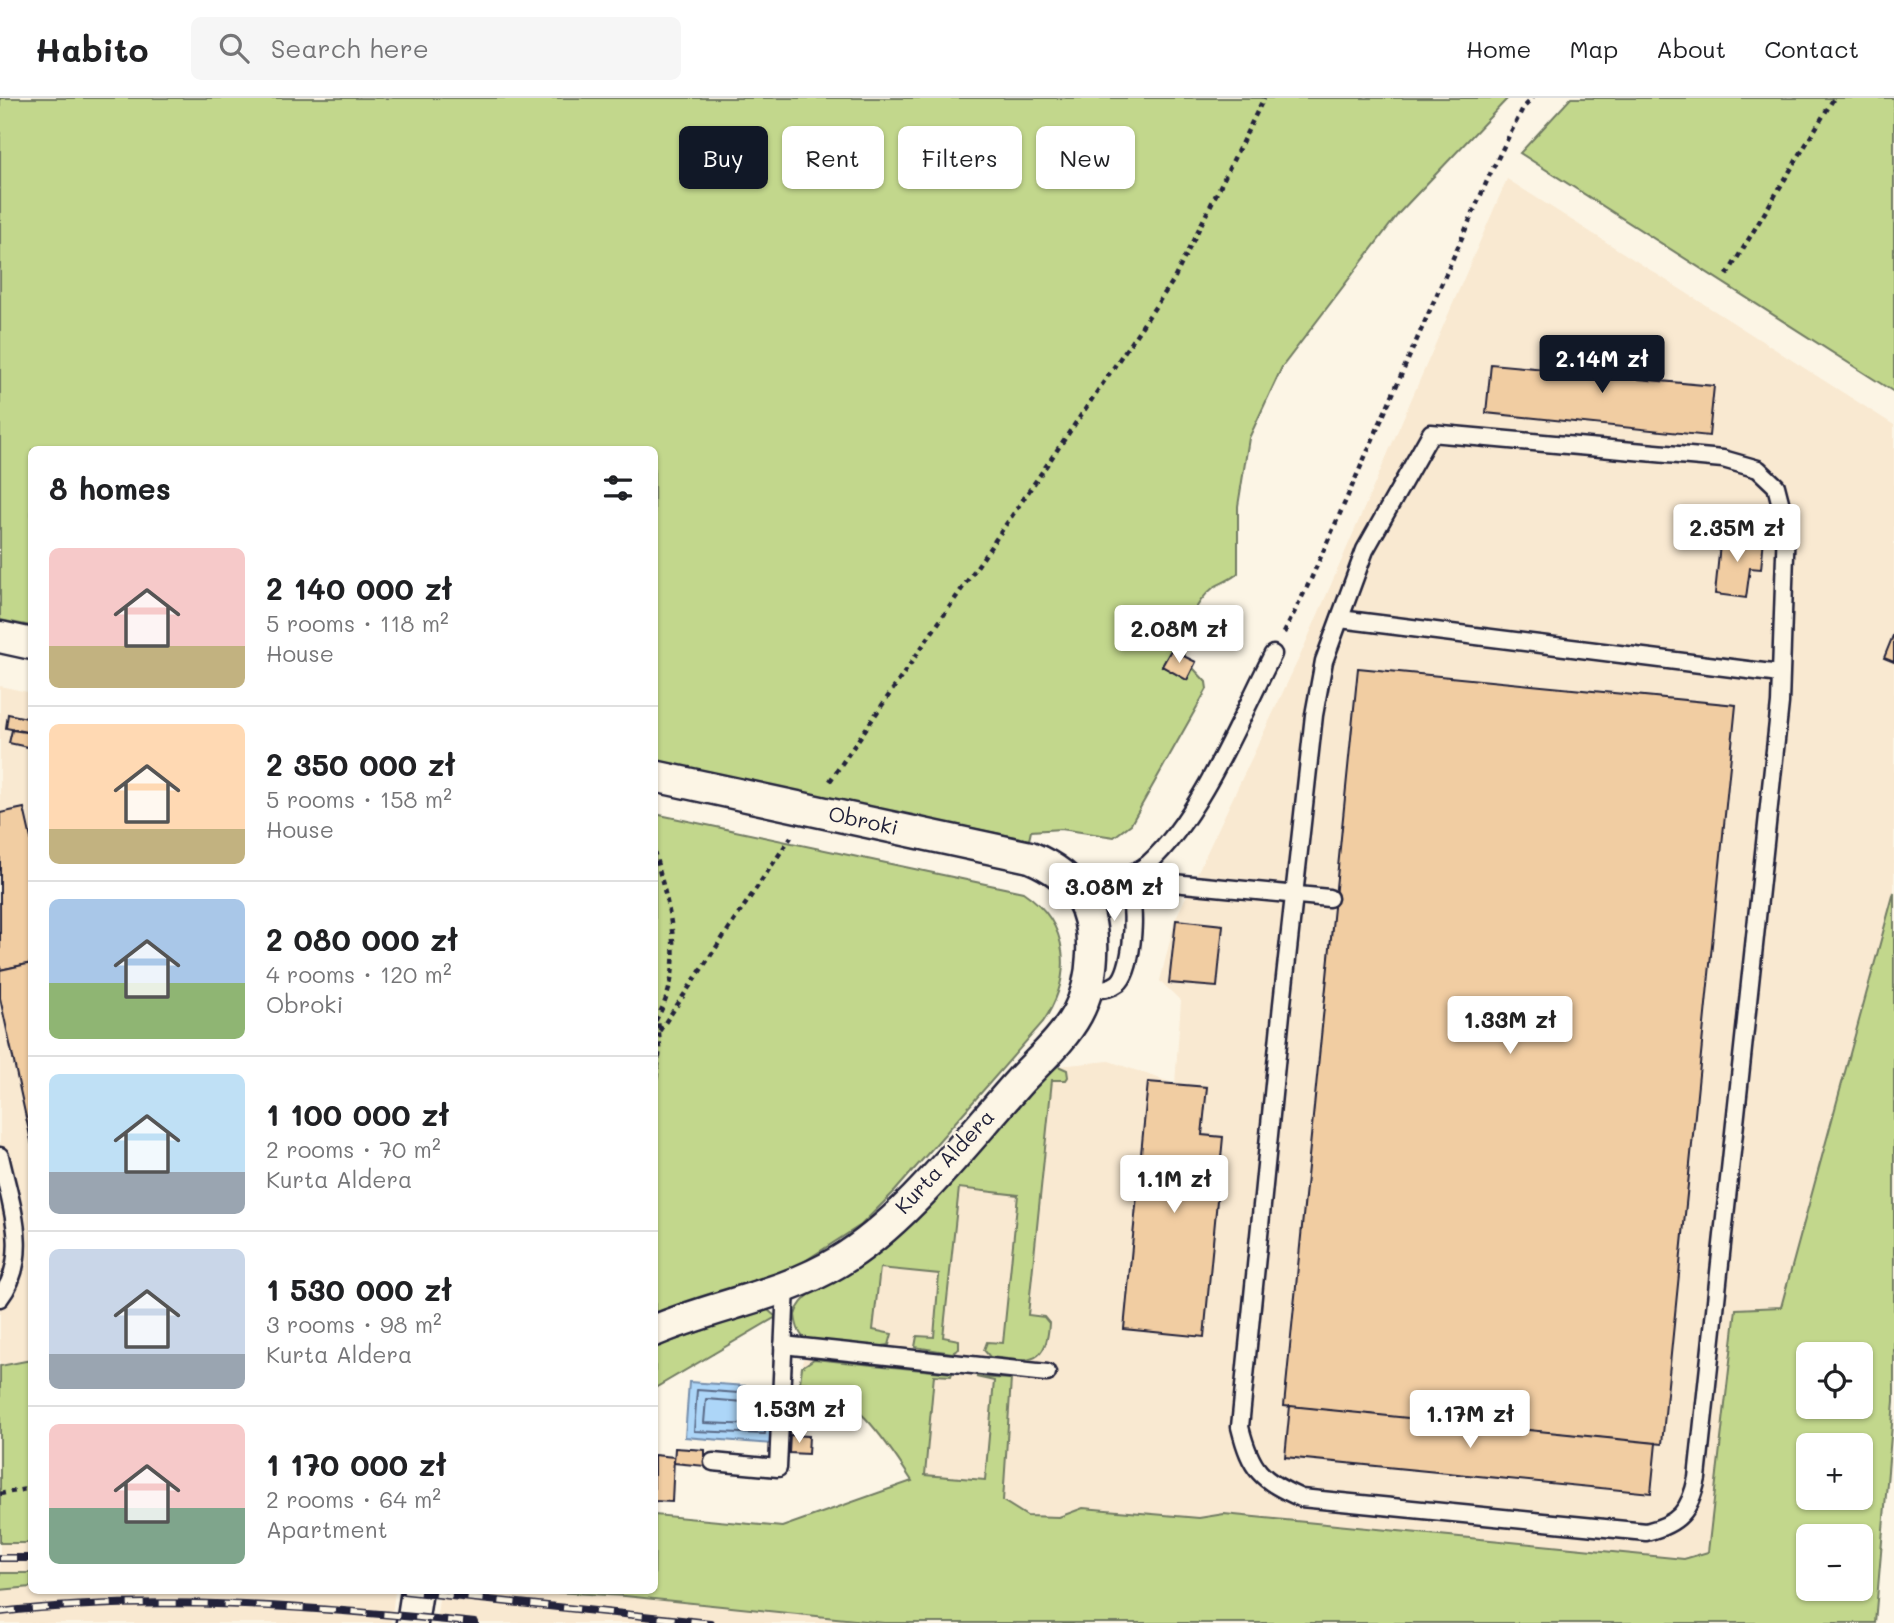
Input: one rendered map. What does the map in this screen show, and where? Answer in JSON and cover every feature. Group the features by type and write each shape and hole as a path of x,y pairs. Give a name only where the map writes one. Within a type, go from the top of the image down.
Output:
{"street":[{"path":"0,637 28,643"},
{"name":"Obroki","path":"658,777 1030,857 1065,878"},
{"name":"Kurta Aldera","path":"658,1330 786,1286 838,1263 897,1215 1066,1030 1077,1014 1086,989 1090,956 1087,914 1080,896 1065,878"},
{"path":"412,1623 417,1594"}],"lane":[{"path":"1431,433 1723,459 1758,469 1776,486 1786,524 1780,674 1697,1478 1692,1502 1676,1520 1662,1528 1646,1532 1301,1498 1269,1483 1247,1454 1240,1427 1251,1344 1282,1004 1314,715 1324,661 1365,550 1431,433"},
{"path":"1340,619 1780,674"},
{"path":"1065,878 1119,879 1145,866 1159,852 1200,795 1273,654"},
{"path":"1145,866 1173,883 1329,898"},
{"path":"1086,989 1103,990 1118,983 1126,973 1133,922 1130,899 1119,879"},
{"path":"0,1156 19,1242 11,1284 0,1298"},
{"path":"713,1462 778,1468 786,1286"},
{"path":"783,1345 1047,1373"}],"path":[{"path":"658,1034 1173,281 1264,98"},
{"path":"1273,654 1311,579 1491,172 1523,108 1533,98"},
{"path":"1727,275 1834,98"},
{"path":"658,867 676,940 670,981 658,1014"},
{"path":"658,1042 658,1065"},
{"path":"0,1494 28,1489"}],"shaded area":[{"path":"1507,179 1894,425 1894,892 1781,1307 1736,1310 1708,1552 1684,1559 1224,1514 1199,1518 1083,1508 1059,1517 1027,1516 982,1488 913,1481 858,1409 817,1383 800,1382 806,1339 796,1326 796,1310 803,1299 878,1256 921,1218 1058,1066 1109,1061 1175,1084 1181,1001 1160,981 1175,920 1300,656"},
{"path":"0,686 28,692 28,1361 0,1366"},
{"path":"0,1543 28,1543 28,1573 0,1573"},
{"path":"28,1587 28,1594 395,1594 391,1623 0,1623 0,1590"},
{"path":"440,1594 589,1594 884,1623 436,1623"}],"green space":[{"path":"0,98 1508,98 1399,213 1282,367 1249,438 1238,506 1238,573 1214,587 1201,600 1184,637 1184,656 1171,650 1162,666 1186,679 1193,668 1206,682 1207,689 1131,824 1114,837 1061,829 1031,831 1029,840 658,764 658,446 28,446 28,625 0,620"},
{"path":"1571,98 1894,98 1894,392 1520,153"},
{"path":"658,815 1023,892 1051,919 1062,952 1063,970 1059,987 1043,1022 895,1191 861,1225 783,1275 735,1287 658,1316"},
{"path":"1894,892 1894,1401 1875,1623 884,1623 589,1594 658,1594 658,1515 782,1527 912,1481 879,1433 851,1404 835,1393 800,1382 802,1367 814,1359 952,1373 951,1376 934,1375 925,1475 985,1480 994,1381 976,1377 1011,1379 1003,1501 1027,1516 1059,1517 1083,1508 1199,1518 1224,1514 1684,1559 1708,1552 1736,1309 1781,1307"},
{"path":"1058,1066 1067,1070 1068,1077 1066,1080 1052,1080 1028,1315 1044,1317 1049,1323 1044,1348 1039,1355 1014,1360 990,1357 984,1350 987,1342 1003,1343 1018,1195 959,1188 943,1337 959,1340 959,1349 952,1353 915,1347 917,1336 934,1337 939,1274 880,1268 873,1330 892,1334 889,1345 835,1344 803,1337 795,1315 807,1296 865,1263 896,1237 939,1194 1041,1079"},
{"path":"761,1310 768,1310 776,1317 658,1386 658,1346"},
{"path":"28,1361 28,1543 0,1543 0,1366"},
{"path":"0,1573 28,1573 28,1587 0,1590"}],"water":[{"path":"689,1382 776,1388 772,1444 685,1437"}],"building":[{"path":"1643,342 1639,379 1714,386 1709,436 1486,413 1491,364 1586,373 1589,347 1624,351"},
{"path":"1721,534 1764,538 1761,569 1750,568 1746,598 1715,594"},
{"path":"1894,633 1894,662 1884,658"},
{"path":"1171,650 1196,662 1187,680 1162,666"},
{"path":"1358,668 1736,705 1662,1444 1284,1406"},
{"path":"8,714 28,718 28,732 6,728"},
{"path":"12,730 28,732 28,747 9,743"},
{"path":"24,808 28,826 28,964 0,970 0,813"},
{"path":"1176,920 1223,925 1217,987 1169,983"},
{"path":"28,964 28,1127 0,998 0,970"},
{"path":"1148,1082 1207,1087 1202,1135 1223,1137 1204,1337 1124,1329"},
{"path":"1290,1406 1656,1443 1651,1493 1285,1457"},
{"path":"790,1435 809,1436 808,1454 789,1453"},
{"path":"675,1448 705,1450 705,1466 674,1463"},
{"path":"658,1455 674,1457 672,1502 658,1501"}],"railway":[{"path":"0,1558 28,1558"},
{"path":"433,1594 710,1623"},
{"path":"0,1612 178,1603 357,1612 475,1623"}]}
